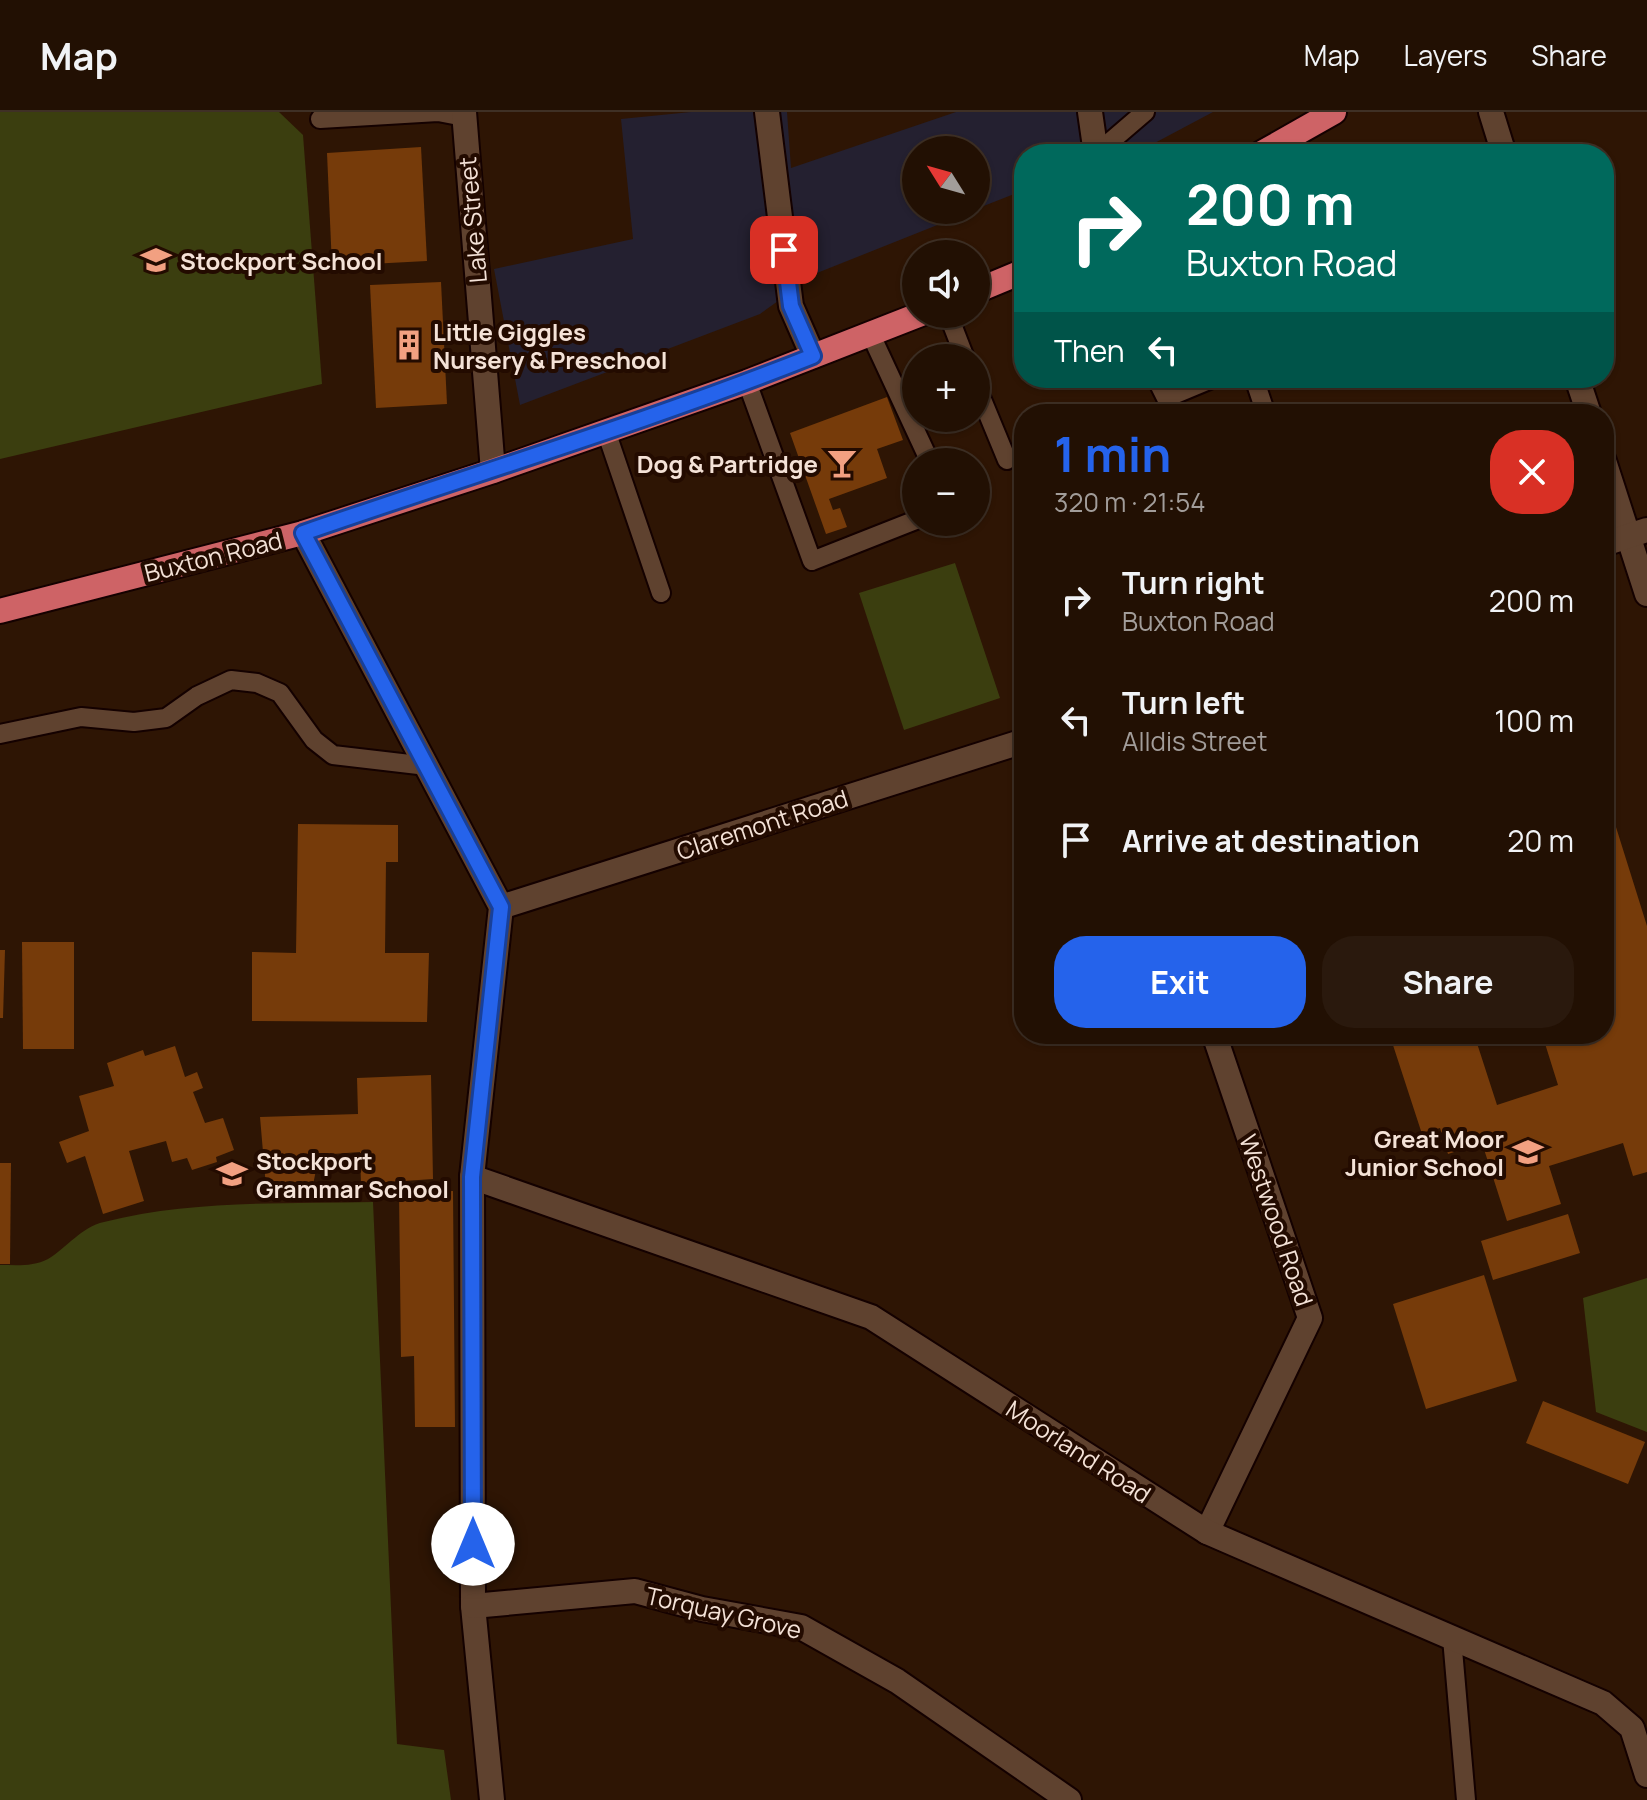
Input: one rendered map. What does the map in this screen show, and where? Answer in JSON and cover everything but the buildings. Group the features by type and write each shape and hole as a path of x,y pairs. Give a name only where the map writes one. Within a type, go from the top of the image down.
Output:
{"highway":[{"path":"1278,144 1334,112"},
{"path":"990,285 1014,275"},
{"name":"Buxton Road","path":"0,611 303,533 493,471 747,382 902,322"}],"street":[{"path":"767,112 791,306 813,356"},
{"path":"1090,112 1095,144"},
{"path":"1491,112 1501,144"},
{"name":"Lake Street","path":"464,114 493,471"},
{"path":"1614,482 1638,533 1647,594"},
{"path":"303,533 501,907 472,1177 473,1606 492,1800"},
{"path":"1614,541 1638,533"},
{"name":"Claremont Road","path":"501,907 1014,744"},
{"name":"Westwood Road","path":"1207,1532 1310,1318 1217,1044"},
{"name":"Moorland Road","path":"472,1177 871,1317 1207,1532 1603,1703 1640,1726 1647,1775"},
{"name":"Torquay Grove","path":"473,1606 635,1591 702,1609 801,1627 897,1681 1069,1800"}],"lane":[{"path":"320,119 438,112 464,114"},
{"path":"1108,144 1145,112"},
{"path":"871,335 923,448"},
{"path":"747,382 812,561 902,526"},
{"path":"1161,388 1166,398 1190,388"},
{"path":"990,419 1007,460"},
{"path":"606,431 661,593"},
{"path":"0,734 81,717 134,722 166,718 197,696 231,680 257,683 280,693 314,740 333,755 427,766"},
{"path":"1452,1638 1466,1800"}],"shaded area":[{"path":"691,112 787,112 791,168 956,112 1213,112 1153,144 1014,144 1014,194 990,203 990,136 902,136 902,224 940,224 817,273 760,314 520,405 494,269 633,239 621,119"}],"green space":[{"name":"Stockport School","path":"0,112 279,112 303,135 322,384 0,459"},
{"path":"955,563 1000,698 904,730 859,593"},
{"path":"373,1202 397,1744 444,1750 451,1800 0,1800 0,1265 42,1262 88,1228 137,1215 237,1204"},
{"path":"1647,1278 1647,1432 1596,1412 1583,1298"}],"place":[{"name":"Stockport School","path":"156,260"},
{"name":"Little Giggles Nursery & Preschool","path":"409,345"},
{"name":"Dog & Partridge","path":"842,463"},
{"name":"Great Moor Junior School","path":"1528,1152"},
{"name":"Stockport Grammar School","path":"232,1174"}],"route":[{"path":"473,1544 472,1177 501,907 303,533 521,461 813,356 791,306 784,250"}]}
